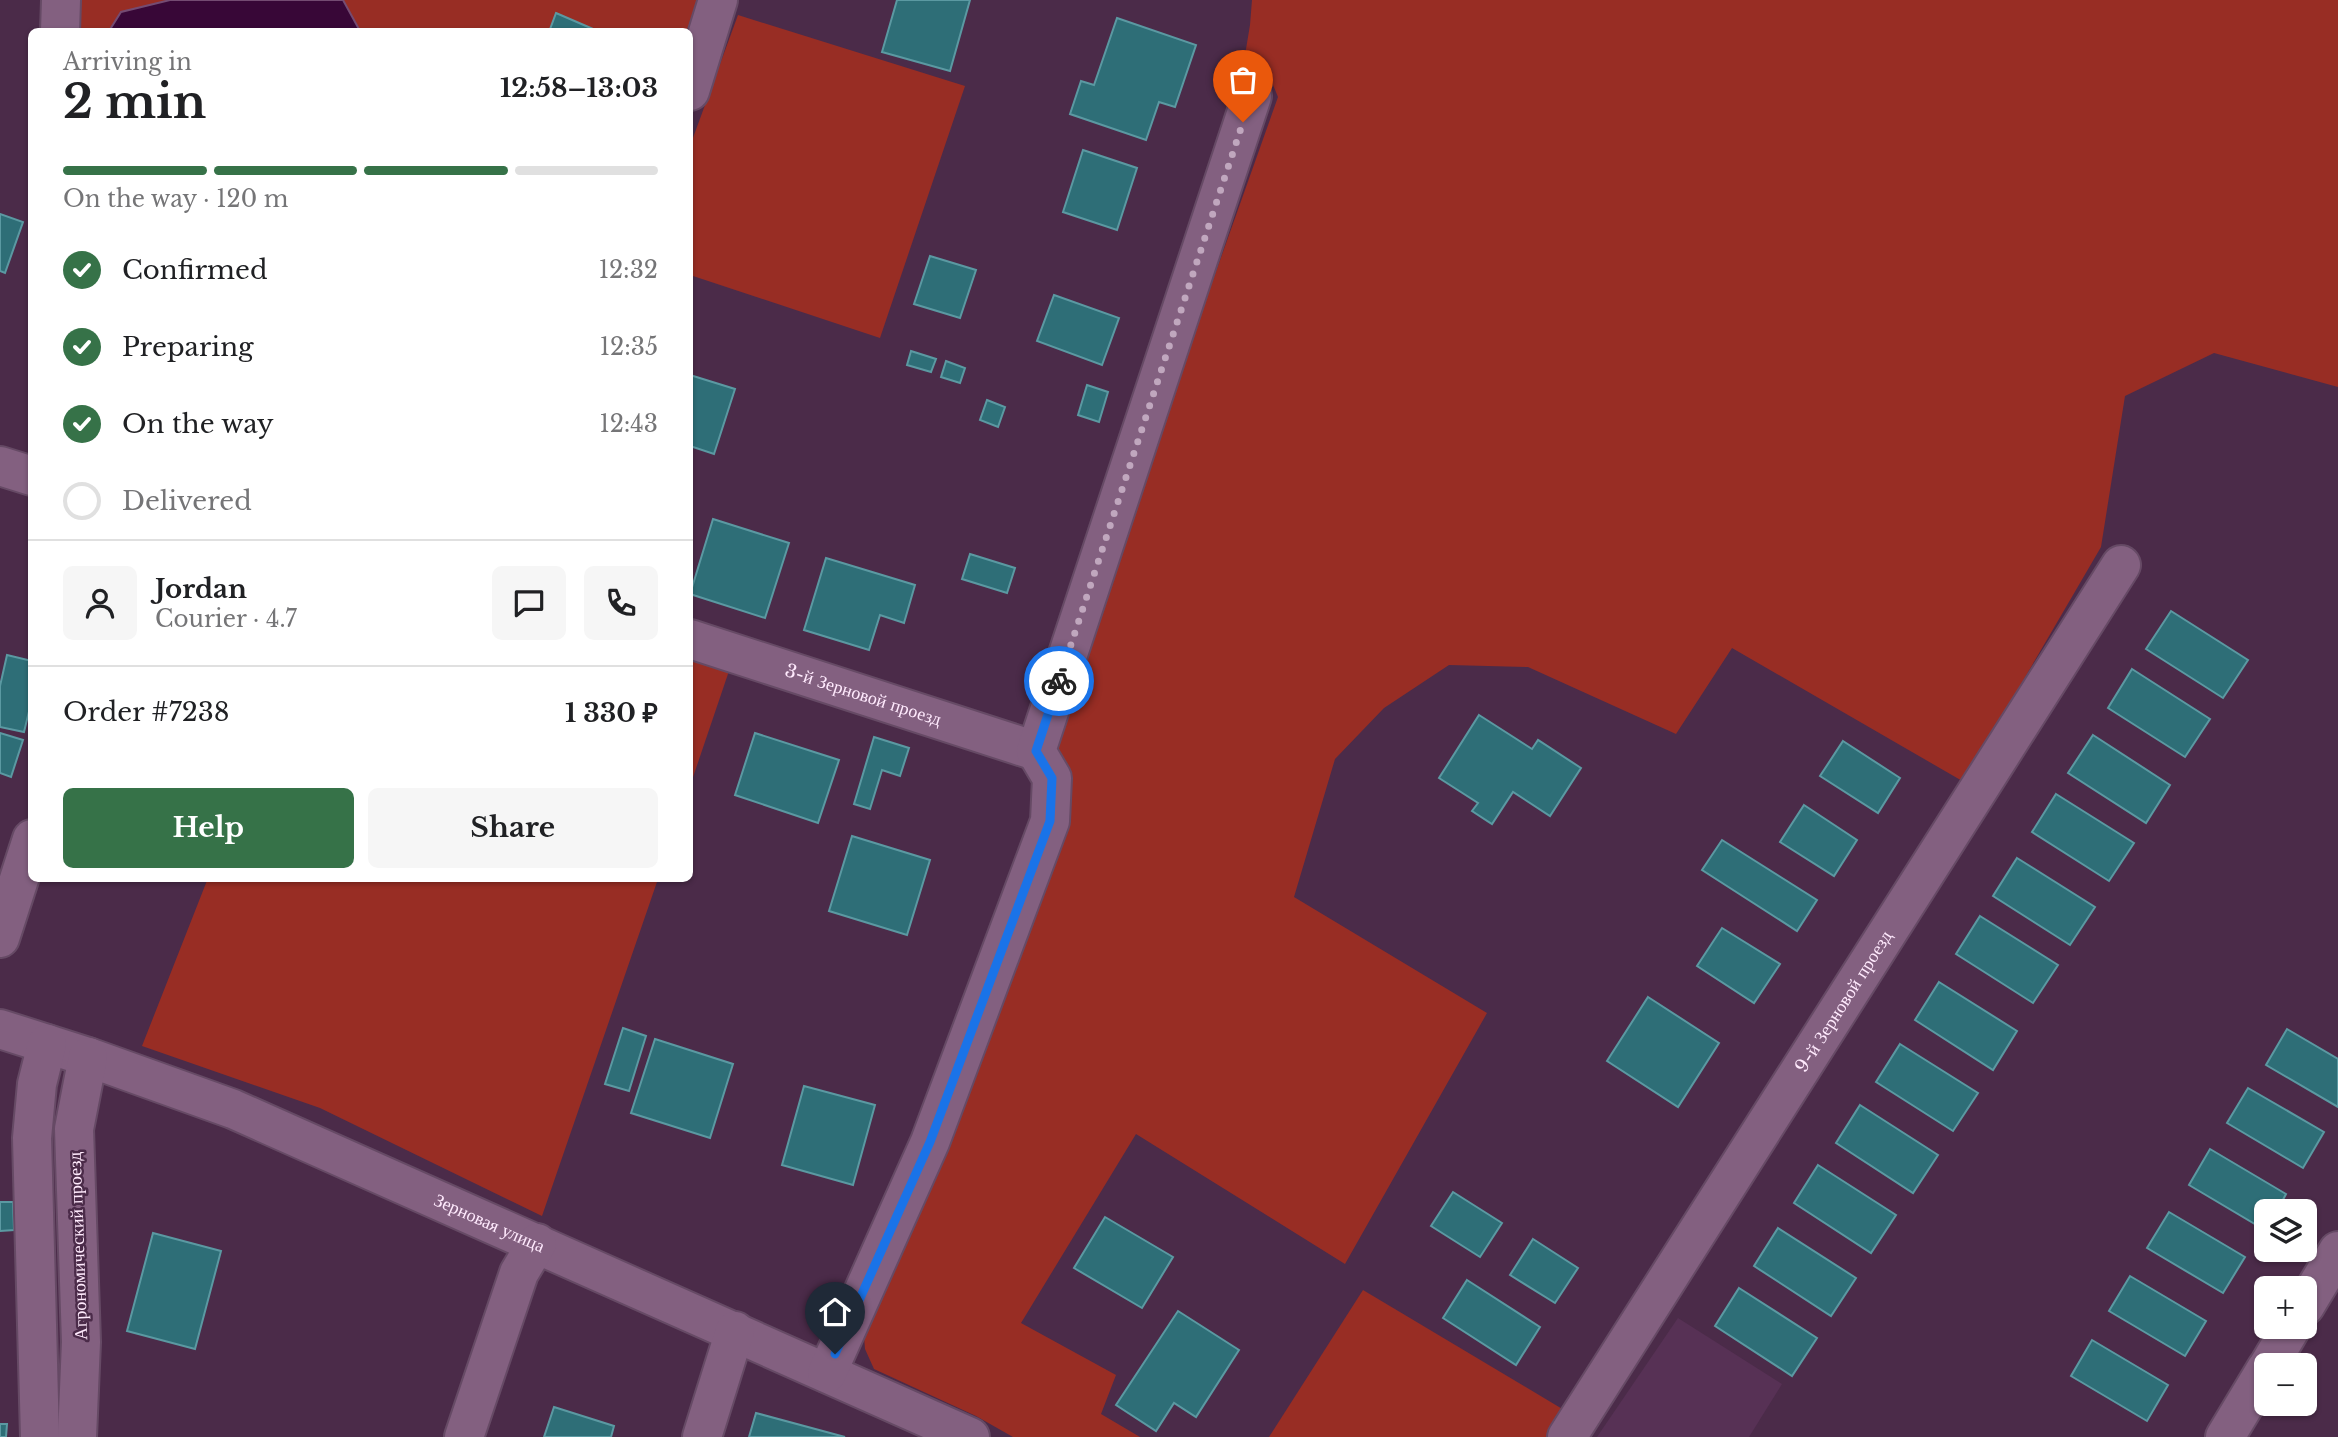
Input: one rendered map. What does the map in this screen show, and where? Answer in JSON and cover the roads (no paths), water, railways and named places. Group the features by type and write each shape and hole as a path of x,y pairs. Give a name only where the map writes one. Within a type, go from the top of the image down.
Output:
{"street":[{"path":"60,28 61,0"},
{"path":"693,81 718,0"},
{"path":"827,1373 930,1142 1050,821 1052,778 1036,751 1252,96"},
{"path":"0,466 28,475"},
{"name":"9-й Зерновой проезд","path":"1566,1437 2121,565"},
{"name":"3-й Зерновой проезд","path":"693,640 1036,751"},
{"path":"0,938 28,851"},
{"name":"Зерновая улица","path":"0,1029 233,1109 970,1437"},
{"path":"40,1437 32,1138 37,1084 47,1044"},
{"name":"Агрономический проезд","path":"77,1437 81,1342 74,1129 88,1057"},
{"path":"464,1437 519,1273 537,1243"},
{"path":"2317,1286 2338,1251"},
{"path":"702,1437 735,1331"},
{"path":"2225,1437 2254,1389"}]}
